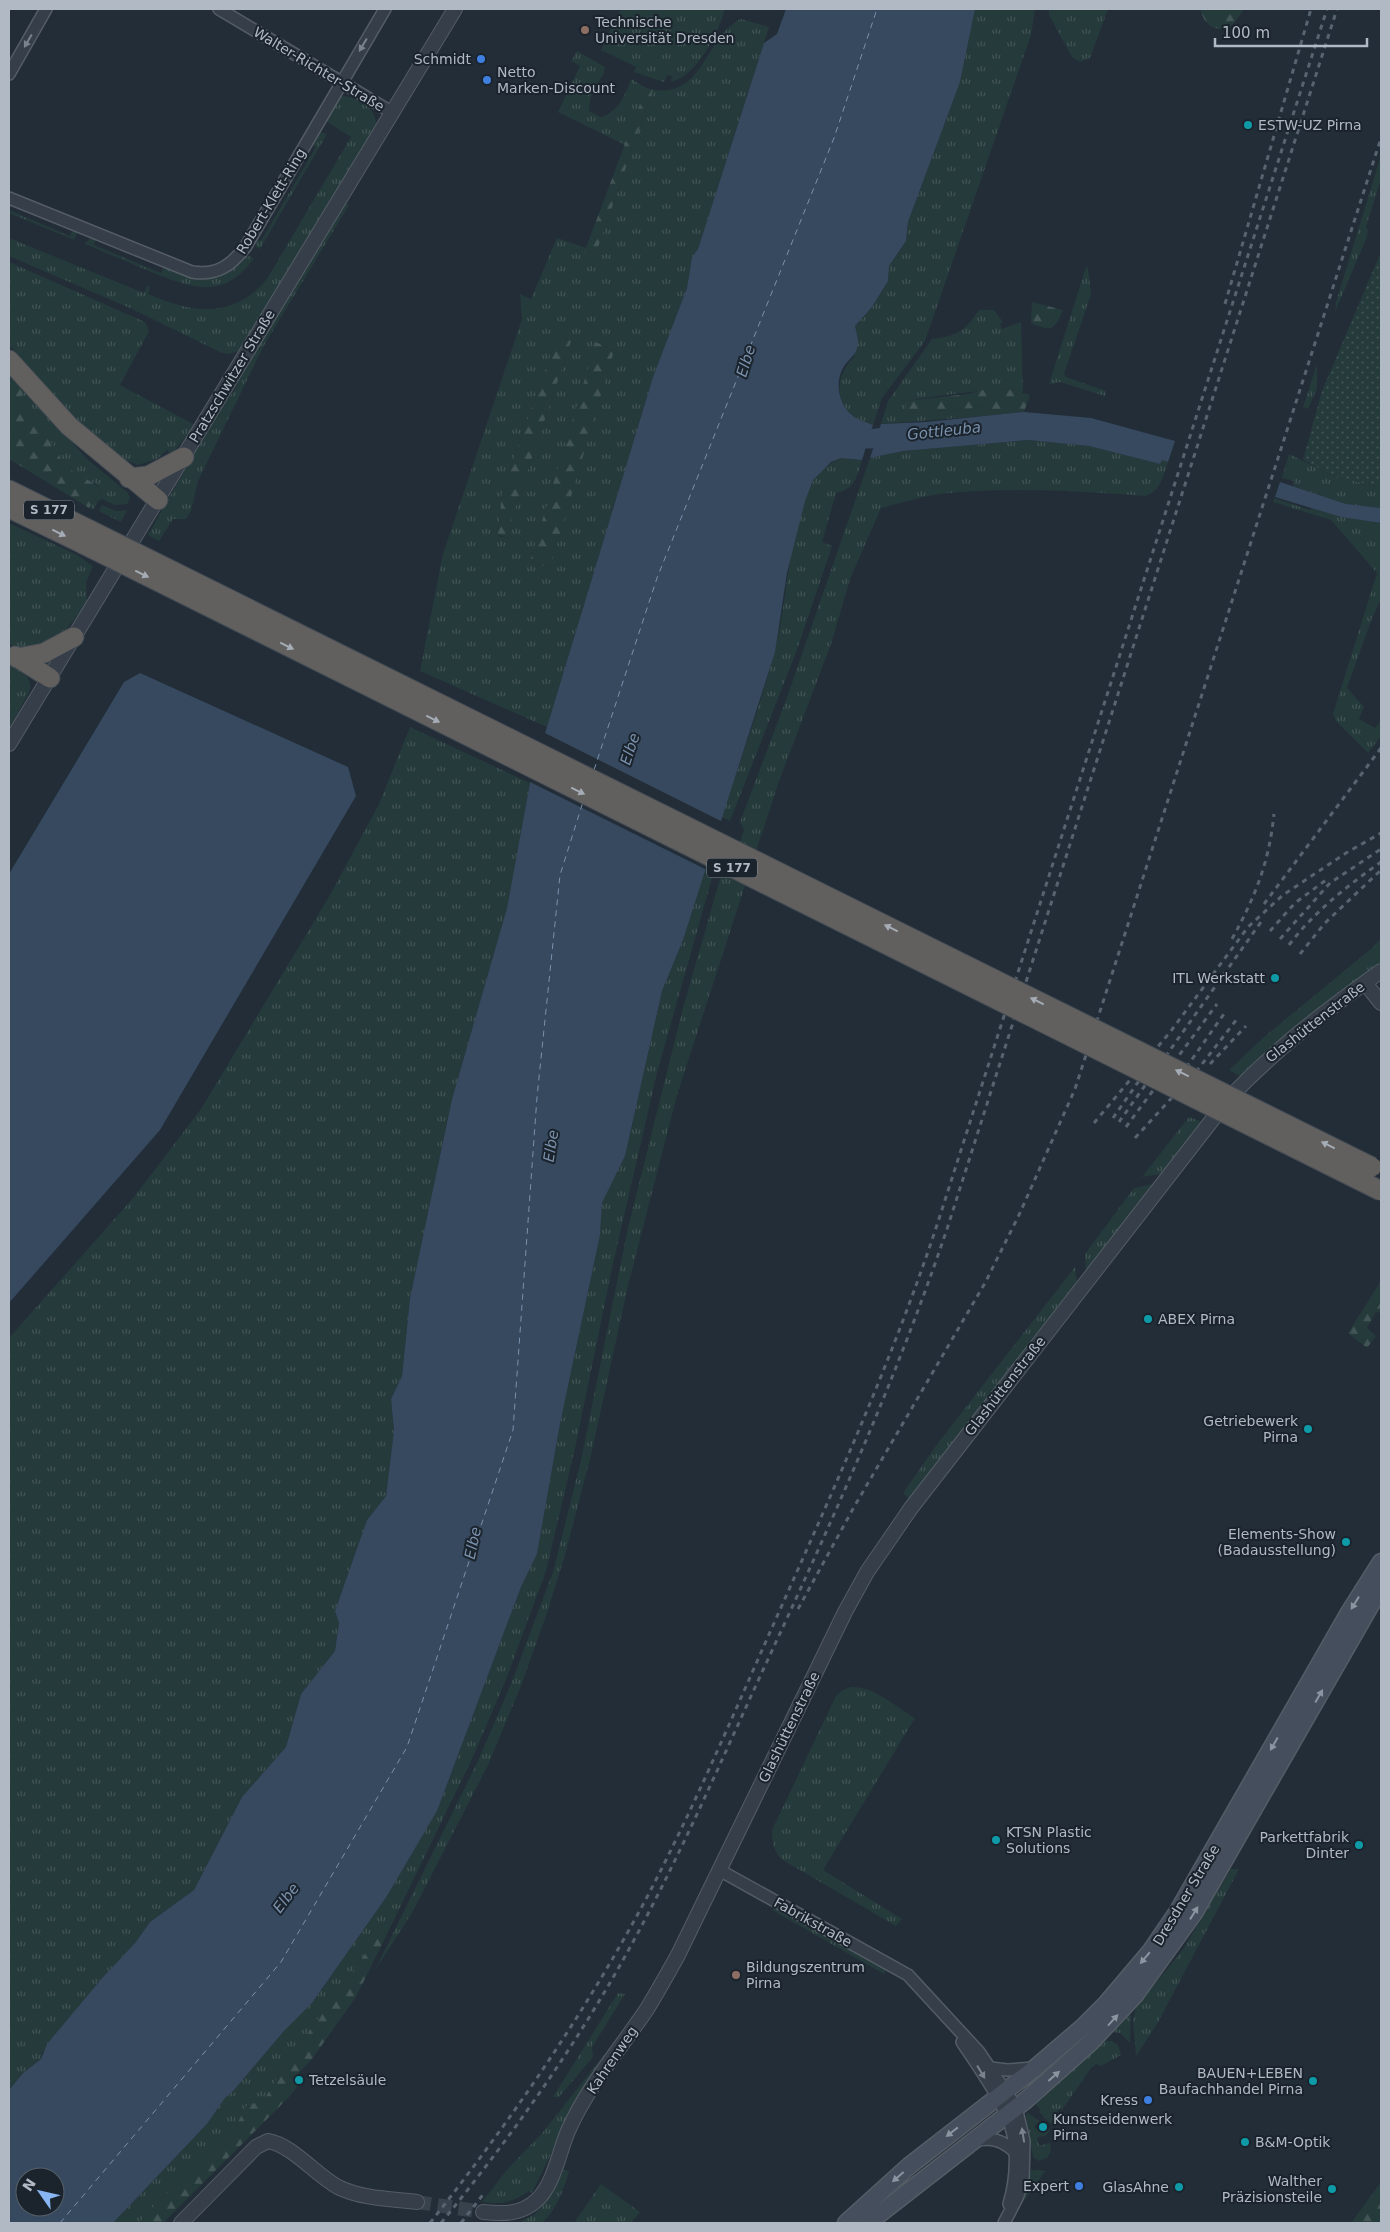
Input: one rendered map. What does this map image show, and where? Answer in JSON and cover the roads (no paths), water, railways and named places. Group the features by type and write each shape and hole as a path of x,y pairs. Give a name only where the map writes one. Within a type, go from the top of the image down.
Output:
{"highway":[{"path":"9,360 69,426 129,478 158,500"},
{"path":"129,478 154,474 184,457"},
{"name":"S 177","path":"9,490 86,538 1381,1191"},
{"name":"S 177","path":"9,508 86,538 1381,1172"},
{"path":"13,655 44,653 74,637"},
{"path":"13,655 50,678"}],"main road":[{"name":"Dresdner Straße","path":"846,2223 909,2166 1035,2068 1106,2004 1150,1952 1178,1911 1350,1611 1381,1562"},
{"name":"Dresdner Straße","path":"868,2223 1012,2110 1096,2038 1135,1995 1194,1913 1381,1587"}],"street":[{"path":"9,74 46,9"},
{"name":"Walter-Richter-Straße","path":"219,9 393,114"},
{"name":"Robert-Klett-Ring","path":"9,198 187,270 202,274 212,273 225,268 236,260 246,246 385,9"},
{"name":"Pratzschwitzer Straße","path":"9,744 455,9"},
{"name":"Glashüttenstraße","path":"721,1871 845,1612 867,1572 911,1508 1230,1097 1266,1060 1293,1036 1381,971"},
{"path":"1365,983 1381,1004"},
{"name":"Fabrikstraße","path":"721,1871 908,1975 991,2068 1001,2094"},
{"name":"Kahrenweg","path":"483,2212 510,2214 520,2211 530,2206 544,2191 569,2130 583,2102 663,1983 721,1871"},
{"name":"Fabrikstraße","path":"947,2017 1001,2094"},
{"path":"991,2068 1008,2070 1035,2068"},
{"path":"1001,2094 1012,2110 1024,2141 1025,2163 1020,2191 1004,2223"},
{"path":"1004,2223 1013,2188 1012,2110"},
{"path":"973,2141 993,2139 1006,2144 1014,2151"},
{"path":"181,2223 262,2142 274,2142 280,2145 329,2181 353,2193 418,2202"}],"water":[{"name":"Elbe","path":"786,9 975,9 960,82 908,222 906,241 889,266 888,281 872,307 855,326 858,341 857,349 845,365 839,380 839,393 847,410 859,420 873,425 862,460 841,458 831,462 813,480 805,501 787,573 775,652 683,940 662,991 625,1156 602,1203 600,1235 560,1424 537,1554 521,1587 437,1811 387,1896 312,2003 284,2031 225,2098 207,2124 113,2223 9,2223 9,2090 23,2073 41,2059 47,2044 103,1977 135,1943 150,1922 194,1890 242,1797 286,1747 301,1694 335,1651 339,1623 335,1611 367,1520 386,1496 394,1430 391,1399 402,1376 410,1298 452,1099 507,908 530,783 653,377 687,288 692,257 698,249 764,43 777,34"},
{"path":"1024,412 1091,418 1175,441 1168,462 1162,460 1160,464 1089,446 1028,440 903,451 870,458 881,424 926,422"},
{"path":"1280,482 1346,504 1381,508 1381,523 1341,517 1275,497"},
{"path":"140,673 348,767 356,796 160,1130 9,1303 9,874 124,682"}],"waterway":[{"name":"Gottleuba","path":"843,437 869,439 900,435"}],"tunnel":[{"path":"417,2202 483,2212"}],"railway":[{"path":"1225,304 1311,9"},
{"path":"430,2223 489,2146 545,2066 598,1984 646,1899 715,1757 822,1516 883,1372 937,1225 1327,9"},
{"path":"441,2223 494,2156 544,2086 591,2014 634,1940 685,1840 813,1562 884,1397 947,1229 1337,9"},
{"path":"798,1609 854,1507 985,1283 1019,1215 1075,1089 1381,138"},
{"path":"1264,904 1381,748"},
{"path":"1232,939 1248,909 1260,879 1269,848 1274,814"},
{"path":"1094,1123 1171,1031 1248,927 1283,895 1346,853 1381,833"},
{"path":"1280,939 1330,883 1381,849"},
{"path":"1289,945 1309,921 1332,900 1381,862"},
{"path":"1300,954 1325,923 1381,870"},
{"path":"1270,931 1295,903 1326,880"},
{"path":"1119,1122 1261,922"},
{"path":"1126,1127 1217,1004"},
{"path":"1169,1092 1226,1011"},
{"path":"1135,1138 1199,1068 1237,1019"},
{"path":"1210,1064 1246,1026"},
{"path":"1113,1118 1143,1075"},
{"path":"461,2223 485,2192"}],"place":[{"name":"Technische Universität Dresden","path":"585,30"},
{"name":"Schmidt","path":"481,59"},
{"name":"Netto Marken-Discount","path":"487,80"},
{"name":"ESTW-UZ Pirna","path":"1248,125"},
{"name":"ITL Werkstatt","path":"1275,978"},
{"name":"ABEX Pirna","path":"1148,1319"},
{"name":"Getriebewerk Pirna","path":"1308,1429"},
{"name":"Elements-Show (Badausstellung)","path":"1346,1542"},
{"name":"KTSN Plastic Solutions","path":"996,1840"},
{"name":"Parkettfabrik Dinter","path":"1359,1845"},
{"name":"Bildungszentrum Pirna","path":"736,1975"},
{"name":"Tetzelsäule","path":"299,2080"},
{"name":"BAUEN+LEBEN Baufachhandel Pirna","path":"1313,2081"},
{"name":"Kress","path":"1148,2100"},
{"name":"Kunstseidenwerk Pirna","path":"1043,2127"},
{"name":"B&M-Optik","path":"1245,2142"},
{"name":"Expert","path":"1079,2186"},
{"name":"GlasAhne","path":"1179,2187"},
{"name":"Walther Präzisionsteile","path":"1332,2189"}]}
